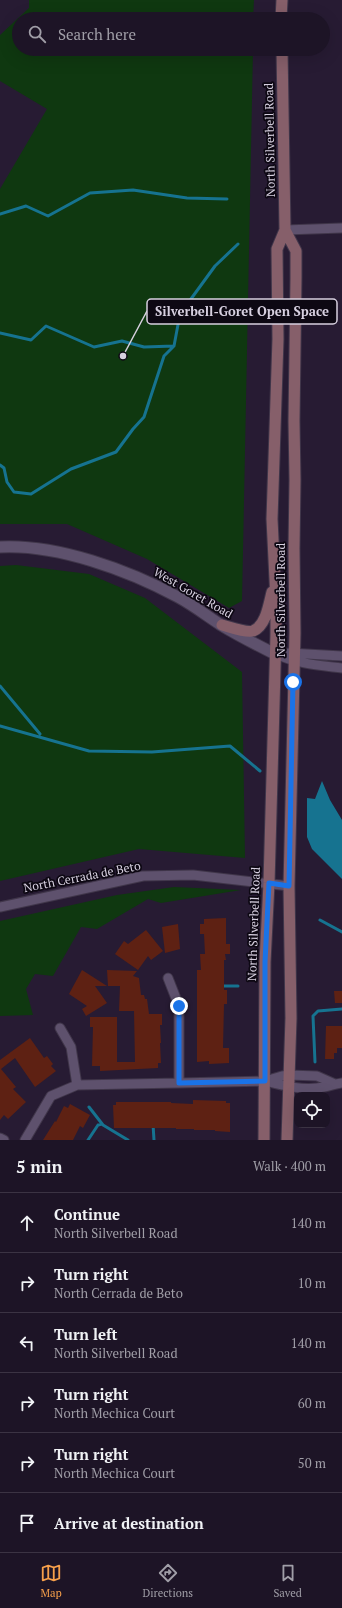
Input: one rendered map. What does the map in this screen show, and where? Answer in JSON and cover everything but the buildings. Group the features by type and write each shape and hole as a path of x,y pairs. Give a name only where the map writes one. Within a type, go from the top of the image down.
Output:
{"main road":[{"path":"281,12 282,0"},
{"name":"North Silverbell Road","path":"264,1140 265,962 269,883 275,654 275,584 272,519 278,339 277,249 285,230 282,56"},
{"name":"North Silverbell Road","path":"285,230 296,251 294,657 289,886 291,1018 287,1140"},
{"path":"222,625 253,631 262,624 275,584"}],"street":[{"path":"285,230 342,228"},
{"name":"West Goret Road","path":"0,547 45,550 95,562 142,579 171,593 222,625 275,654 342,668"},
{"name":"West Goret Road","path":"294,657 342,656"},
{"name":"North Cerrada de Beto","path":"0,907 143,876 193,875 289,886"},
{"path":"168,978 179,1006 179,1083"},
{"path":"60,1028 72,1047 77,1085"},
{"path":"25,1140 50,1096 77,1085 265,1081 289,1075 317,1076 339,1084"},
{"path":"265,1081 288,1088 324,1087 339,1084"},
{"path":"0,1138 4,1140"}],"green space":[{"path":"29,0 254,0 253,12 25,12 29,8"},
{"path":"12,24 12,56 253,56 242,601 229,608 147,559 67,524 0,524 0,189 47,109 0,81 0,35"},
{"path":"16,565 89,574 145,598 242,672 245,858 139,849 0,881 0,566"},
{"path":"174,887 241,890 161,903 148,899 97,929 81,927 53,976 35,974 26,989 33,1015 0,1016 0,921 117,895"}],"water":[{"path":"322,781 330,800 342,820 342,879 312,849 307,837 307,798 315,799"}],"waterway":[{"path":"0,214 26,206 48,216 90,193 133,190 187,198 227,199"},
{"path":"0,465 4,468 7,482 14,492 31,494 71,469 116,452 144,417 164,356 174,346 180,314 215,266 238,244"},
{"path":"0,333 31,340 46,326 94,347 122,341 144,347 174,346"},
{"path":"0,686 40,734"},
{"path":"0,726 89,751 152,752 230,746 260,771"},
{"path":"320,920 342,932"},
{"path":"220,986 238,986"},
{"path":"315,1062 313,1016 318,1011 342,1009"},
{"path":"89,1107 103,1125 128,1140"},
{"path":"88,1140 98,1125 102,1124"},
{"path":"153,1124 154,1140"}],"place":[{"name":"Silverbell-Goret Open Space","path":"123,356"}],"route":[{"path":"179,1006 179,1083 265,1081 265,962 269,883 289,886 293,682"}]}
